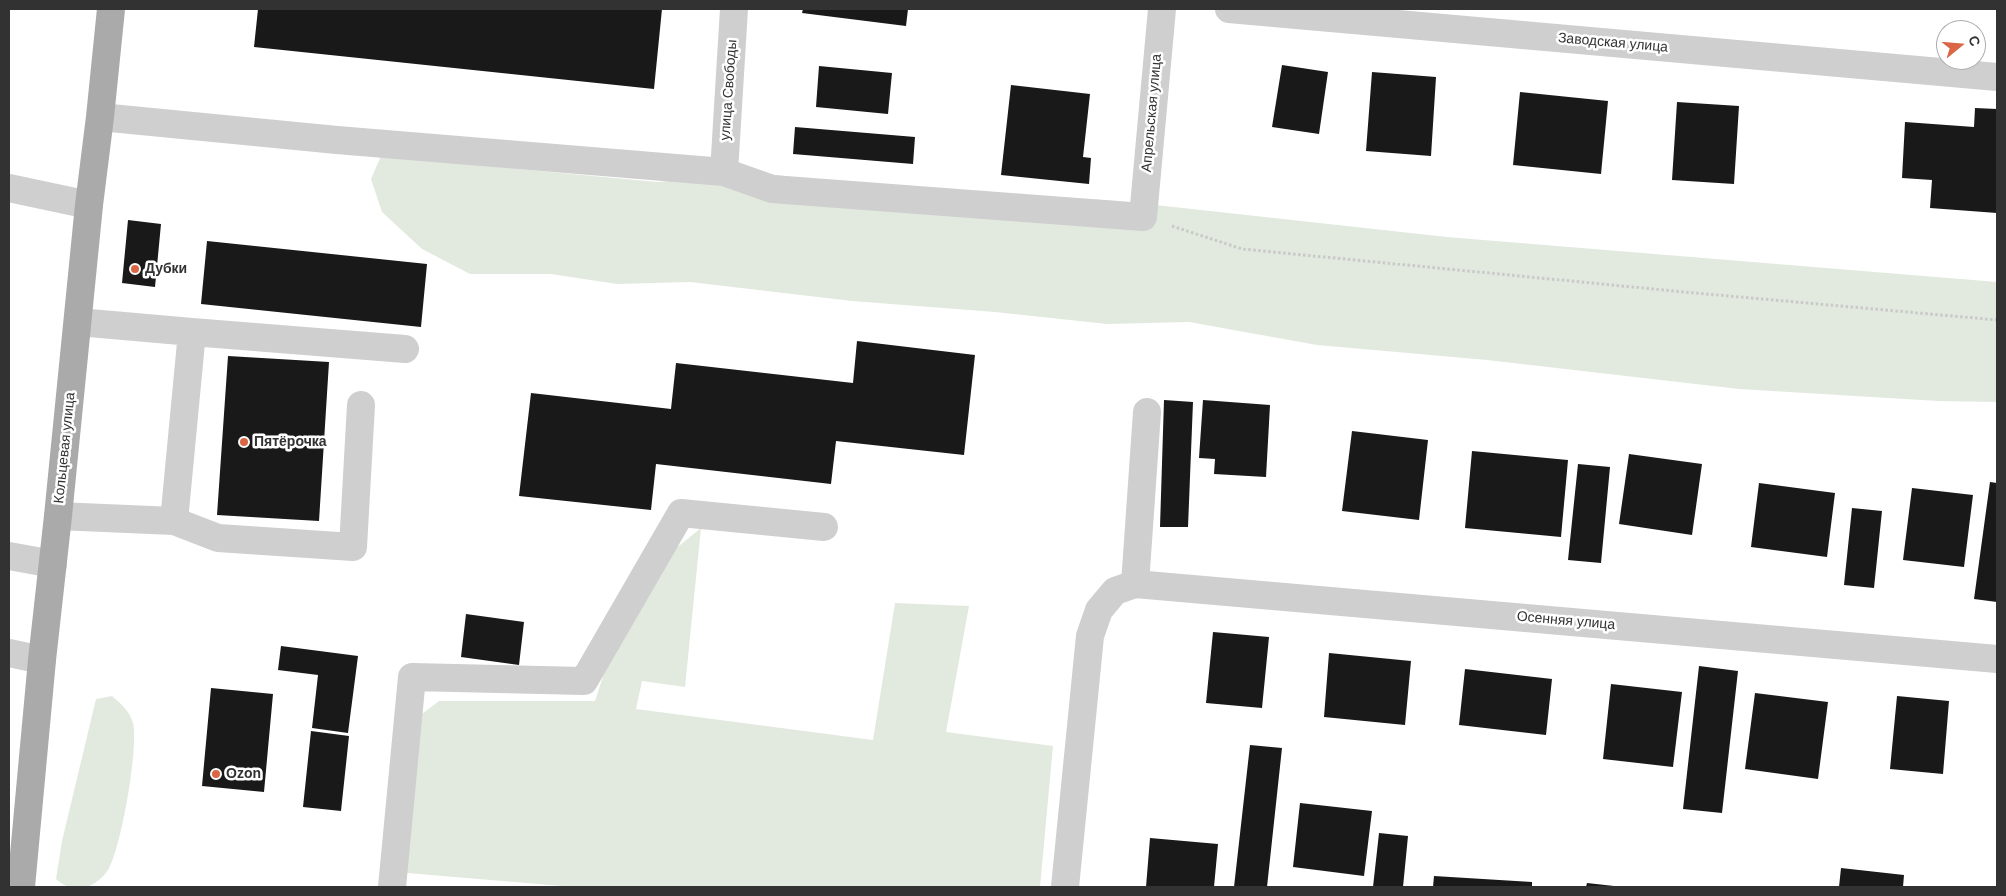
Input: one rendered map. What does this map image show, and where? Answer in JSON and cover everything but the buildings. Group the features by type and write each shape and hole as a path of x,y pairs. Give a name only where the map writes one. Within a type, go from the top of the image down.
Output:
{"main road":[{"name":"Кольцевая улица","path":"21,887 42,660 111,9"}],"street":[{"name":"улица Свободы","path":"724,172 734,9"},
{"name":"Апрельская улица","path":"1143,217 1162,9"},
{"name":"Заводская улица","path":"1229,9 1997,77"},
{"path":"100,117 327,139 724,172 772,189 1143,217"},
{"path":"9,188 89,205"},
{"path":"78,322 405,349"},
{"path":"174,521 192,332"},
{"path":"58,516 174,521 218,538 353,547 361,405"},
{"path":"1065,887 1090,636 1099,610 1104,603 1115,591 1135,584 1147,412"},
{"path":"392,887 412,677 584,681 681,512 824,527"},
{"path":"9,556 53,564"},
{"name":"Осенняя улица","path":"1135,584 1997,658"},
{"path":"9,653 42,660"}],"path":[{"path":"1143,217 1242,249 1997,320"}],"shaded area":[{"path":"381,156 657,182 760,173 835,182 1119,201 1447,237 1997,282 1997,402 1938,401 1739,389 1487,360 1317,345 1189,322 1107,324 995,312 852,301 690,282 617,284 551,274 470,274 422,249 382,212 371,179"},
{"path":"701,528 685,687 642,681 636,709 873,740 895,603 969,606 946,732 1053,746 1040,887 574,887 395,872 422,714 439,701 595,701 624,611 654,566"},
{"path":"112,696 130,715 133,723 131,774 123,821 113,859 108,870 97,882 84,888 69,887 56,879 62,841 96,699"}],"place":[{"name":"Дубки","path":"135,269"},
{"name":"Пятёрочка","path":"244,442"},
{"name":"Ozon","path":"216,774"}]}
